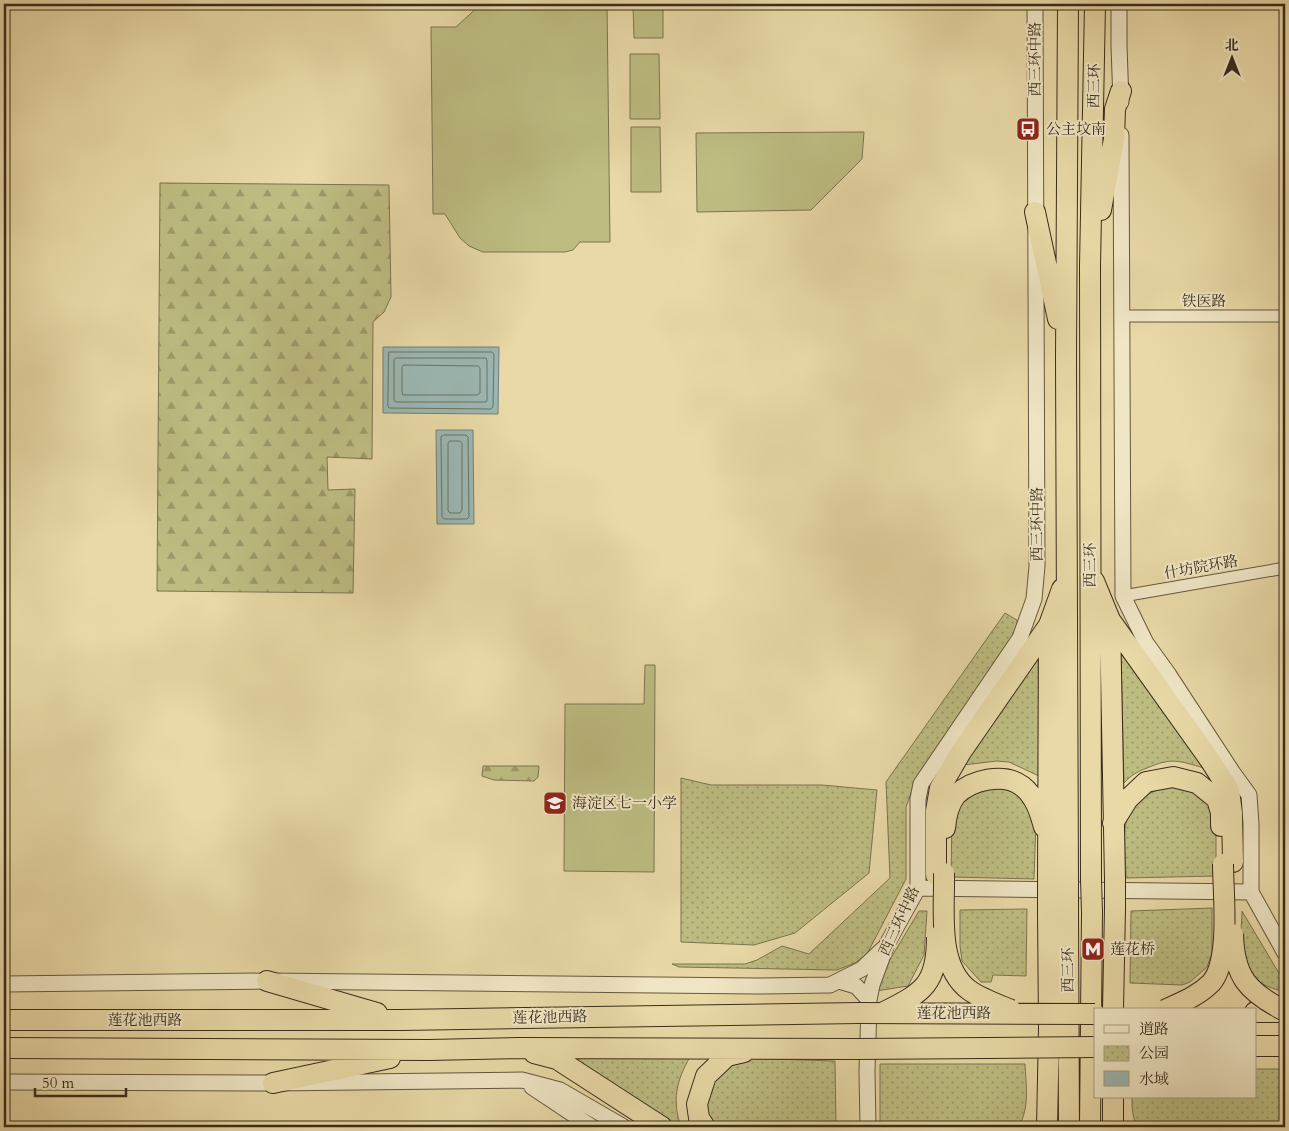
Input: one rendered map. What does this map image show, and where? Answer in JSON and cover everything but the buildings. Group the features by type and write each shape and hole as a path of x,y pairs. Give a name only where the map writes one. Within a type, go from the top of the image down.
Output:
{"highway":[{"name":"西三环","path":"1068,4 1066,358 1069,1127"},
{"name":"西三环","path":"1090,1127 1092,880 1090,266 1095,4"},
{"path":"1090,266 1114,139 1115,109 1121,91"},
{"path":"1035,212 1066,358"},
{"path":"1090,570 1110,620 1210,760 1229,790 1232,813 1221,967 1213,981 1198,994 1169,1008"},
{"path":"1018,1013 970,991 959,980 952,968 945,949 936,811 940,788 961,752 1049,625 1067,575"},
{"path":"1110,620 1115,880 1113,1008"},
{"path":"1047,1127 1049,625"},
{"path":"1114,823 1128,799 1146,782 1173,777 1198,783 1216,799 1221,814 1228,863 1236,963 1243,980 1256,994 1285,1011"},
{"path":"869,1009 915,996 926,986 936,963 940,874 944,836 947,811 956,795 974,783 996,779 1008,780 1022,786 1038,807 1048,843"},
{"path":"267,981 401,1020"},
{"name":"莲花池西路","path":"4,1020 401,1020 869,1009 1094,1014"},
{"path":"1256,1012 1285,1011"},
{"path":"1256,1046 1285,1046"},
{"name":"莲花池西路","path":"4,1048 429,1050 518,1048 856,1049 1094,1047"},
{"path":"518,1048 557,1059 662,1127"},
{"path":"705,1127 699,1118 697,1104 706,1076 727,1056 764,1048"},
{"path":"273,1083 429,1050"},
{"path":"1035,1127 1040,1119 1048,1086"},
{"path":"1113,1100 1113,1127"},
{"path":"1113,1100 1124,1127"}],"street":[{"name":"西三环中路","path":"868,1127 867,1072 869,1009 872,985 887,944 918,888 918,800 921,784 1020,638 1034,598 1037,566 1035,4"},
{"path":"1119,4 1123,596 1146,643 1170,675 1249,795 1251,892 1285,953"},
{"name":"铁医路","path":"1122,316 1285,316"},
{"name":"什坊院环路","path":"1123,596 1285,568"},
{"path":"918,888 1251,892"},
{"path":"4,984 267,981 757,986 830,985 862,969 887,944"},
{"path":"840,980 856,986 869,1009"},
{"path":"522,1080 592,1127"},
{"path":"4,1082 273,1083 522,1080 560,1090 624,1127"}],"green space":[{"path":"481,4 607,4 610,242 580,242 573,250 565,252 483,252 469,246 460,238 445,214 433,214 431,27 456,27"},
{"path":"633,4 663,4 663,38 634,38"},
{"path":"630,54 659,54 660,119 630,119"},
{"path":"631,127 660,127 661,192 631,192"},
{"path":"864,132 862,159 811,210 697,212 696,133"},
{"path":"160,183 389,185 391,297 384,312 373,322 372,459 327,457 328,490 355,489 353,593 157,591"},
{"path":"1005,613 1017,620 1017,630 915,782 906,807 906,879 867,954 855,963 837,970 679,967 672,964 745,964 757,960 782,946 809,954 890,878 886,782"},
{"path":"1121,653 1204,768 1176,761 1163,762 1137,772 1124,783"},
{"path":"1038,654 1039,776 1009,762 997,761 963,765"},
{"path":"645,665 655,665 654,872 564,871 565,704 644,704"},
{"path":"483,766 539,766 538,777 534,781 494,780 482,776"},
{"path":"681,778 711,785 822,785 877,790 869,873 795,933 754,945 681,942"},
{"path":"1179,785 1193,790 1207,800 1216,812 1216,876 1126,878 1126,823 1133,807 1153,792 1162,788"},
{"path":"1010,787 1025,797 1036,821 1034,879 951,877 952,815 956,806 978,790"},
{"path":"1212,908 1212,953 1207,967 1190,982 1182,985 1130,983 1131,911"},
{"path":"1027,909 1026,976 993,975 991,982 981,982 962,961 960,910"},
{"path":"919,911 927,911 924,955 908,986 876,991 882,973"},
{"path":"1242,911 1283,980 1283,992 1258,982 1245,971 1241,959"},
{"path":"583,1057 690,1057 681,1074 677,1091 678,1118 681,1127 672,1127 584,1069 577,1063"},
{"path":"741,1058 835,1061 836,1127 717,1127 705,1110 711,1081"},
{"path":"880,1064 1025,1064 1026,1105 1022,1120 1018,1127 880,1127"},
{"path":"1256,1069 1282,1069 1280,1127 1138,1127 1133,1113 1132,1098 1256,1098"}],"water":[{"path":"383,347 499,347 498,414 383,413"},
{"path":"436,430 473,430 474,524 437,524"}],"place":[{"name":"公主坟南","path":"1028,129"},
{"name":"海淀区七一小学","path":"555,803"},
{"name":"莲花桥","path":"1093,949"}]}
